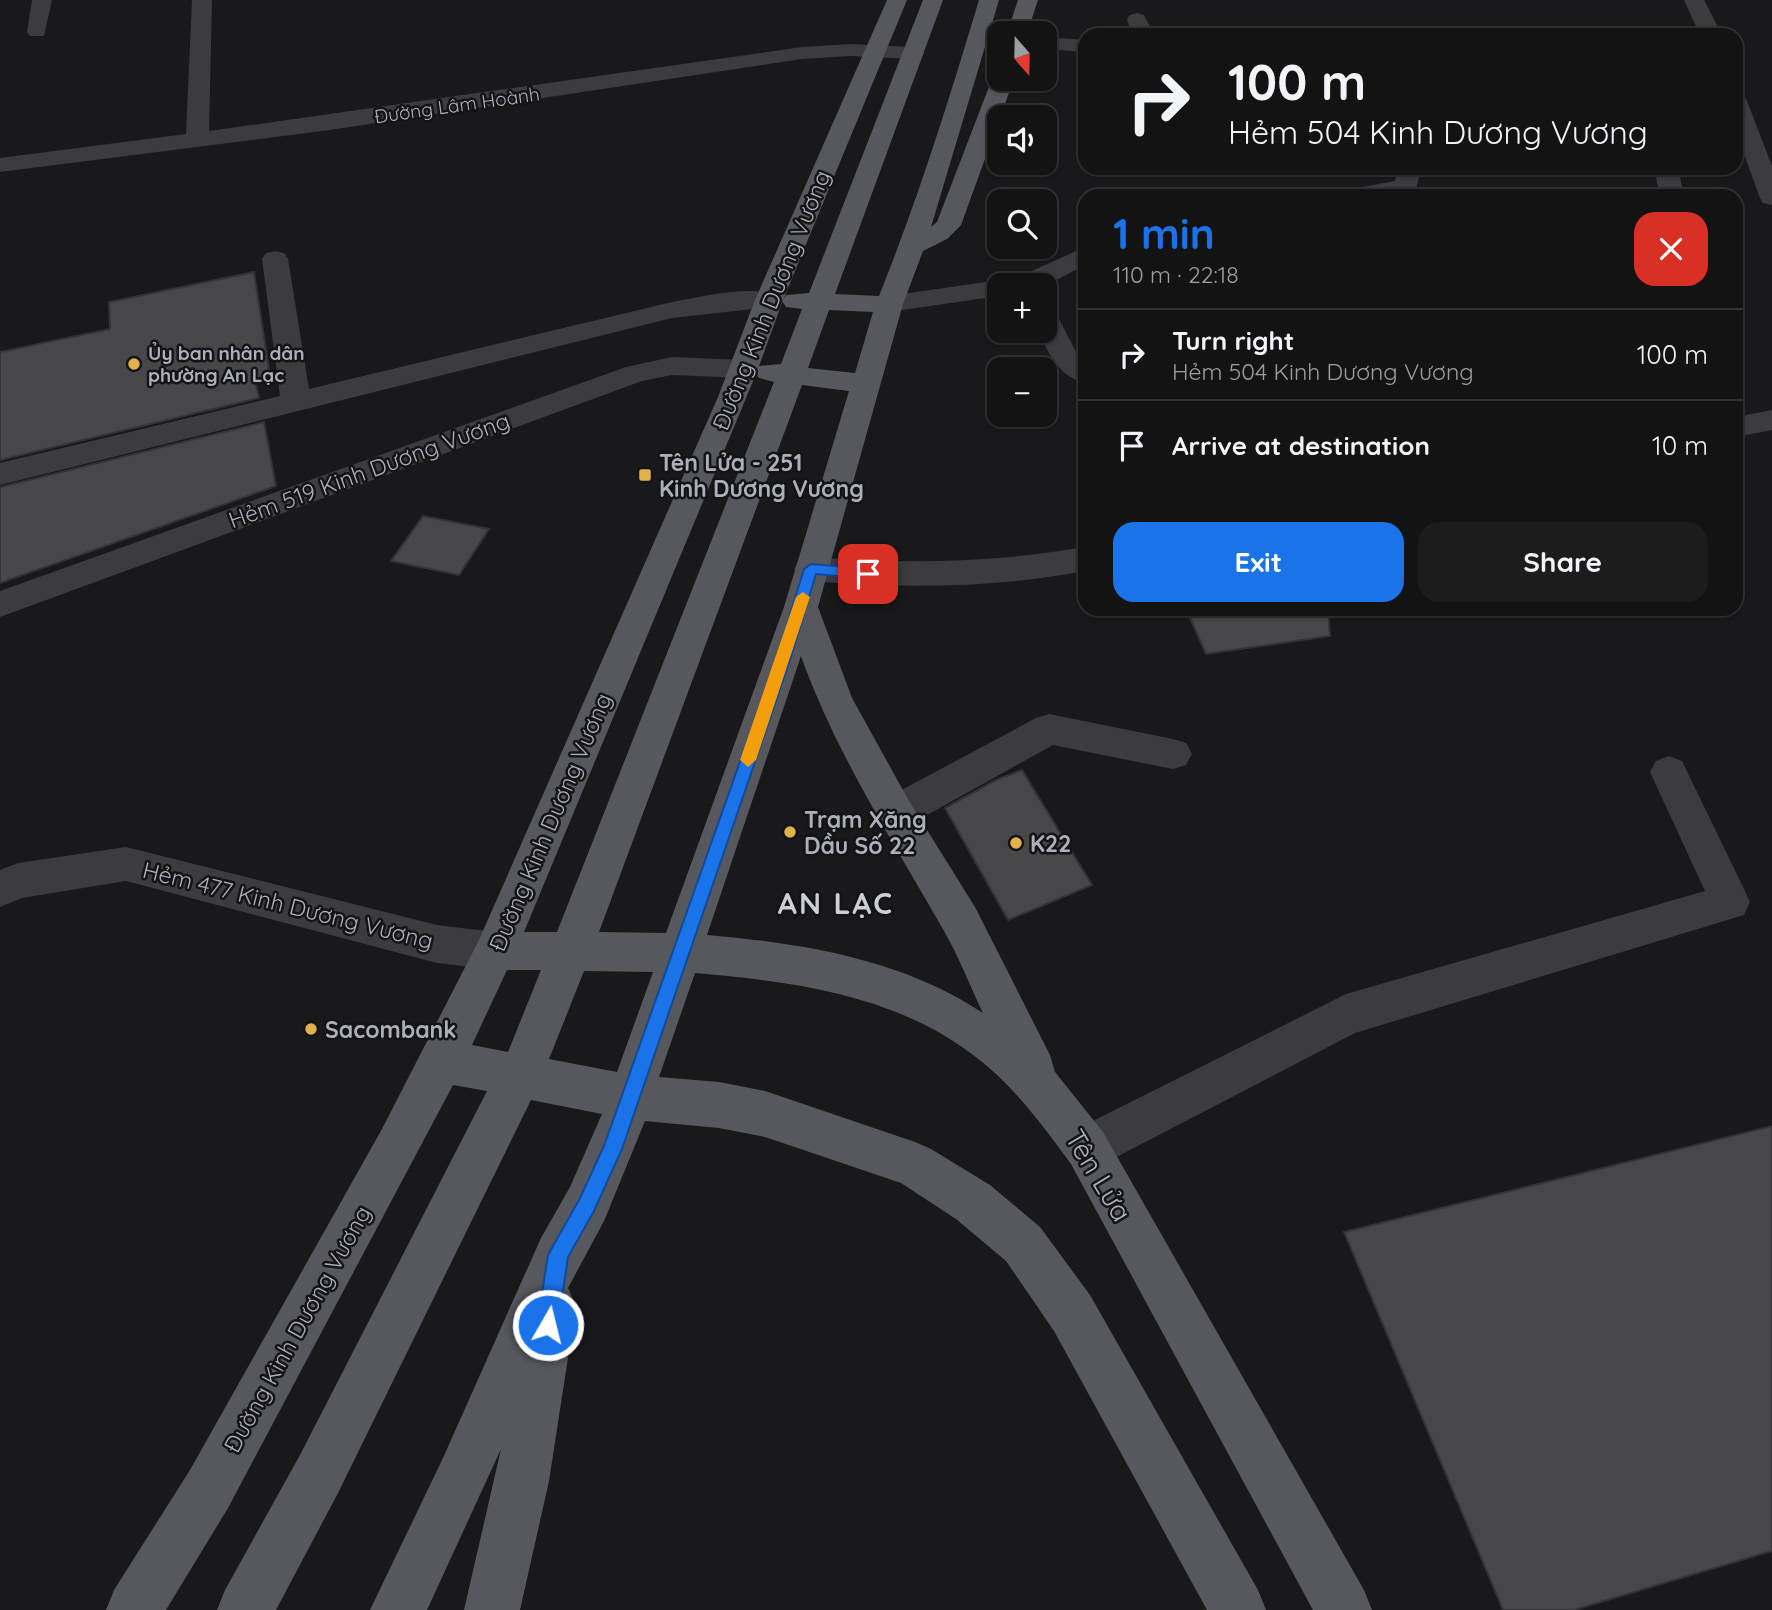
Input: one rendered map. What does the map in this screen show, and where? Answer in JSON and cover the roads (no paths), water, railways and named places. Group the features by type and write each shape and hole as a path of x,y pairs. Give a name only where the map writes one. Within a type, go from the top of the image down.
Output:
{"main road":[{"name":"Đường Kinh Dương Vương","path":"134,1610 209,1489 442,1061 495,951 744,369 769,300 897,0"},
{"name":"Đường Kinh Dương Vương","path":"245,1610 319,1474 471,1168 520,1076 572,952 933,0"},
{"path":"398,1610 462,1477 558,1255 587,1205 612,1149 801,607 889,304 912,246 955,116 989,0"},
{"path":"1021,21 1028,0"},
{"path":"912,246 939,234 948,225 998,91"},
{"path":"769,300 889,304"},
{"path":"744,369 867,384"},
{"path":"801,607 835,700 895,813 960,920 1044,1090"},
{"name":"Tên Lửa","path":"495,951 682,954 804,965 880,984 925,1000 999,1048 1044,1090 1087,1148 1344,1610"},
{"path":"442,1061 630,1097 719,1105 753,1112 851,1141 915,1166 973,1202 1023,1244 1072,1313 1238,1610"},
{"path":"492,1610 522,1481 558,1255"}],"street":[{"path":"37,32 42,0"},
{"path":"197,140 202,0"},
{"path":"1694,0 1708,28"},
{"path":"1057,44 1078,45"},
{"name":"Đường Lâm Hoành","path":"0,165 330,123 802,53 875,50 913,53"},
{"path":"1743,120 1772,198"},
{"path":"1372,189 1408,178"},
{"path":"1049,273 1078,258"},
{"path":"275,259 296,402"},
{"path":"889,304 987,290"},
{"path":"0,474 672,310 715,303 769,300"},
{"path":"1057,342 1065,359 1078,369"},
{"name":"Hẻm 519 Kinh Dương Vương","path":"0,604 636,373 672,366 744,369"},
{"path":"1743,426 1772,421"},
{"path":"811,569 905,576 954,576 1006,572 1078,560"},
{"path":"895,813 1049,729 1173,754"},
{"path":"1087,1148 1346,1015 1730,902 1669,772"},
{"name":"Hẻm 477 Kinh Dương Vương","path":"6,891 126,864 437,944 495,951"}],"place":[{"name":"Ủy ban nhân dân phường An Lạc","path":"134,364"},
{"name":"Tên Lửa - 251 Kinh Dương Vương","path":"645,475"},
{"name":"Trạm Xăng Dầu Số 22","path":"790,832"},
{"name":"K22","path":"1016,843"},
{"name":"Sacombank","path":"311,1029"}],"district":[{"name":"AN LẠC","path":"836,903"}]}
